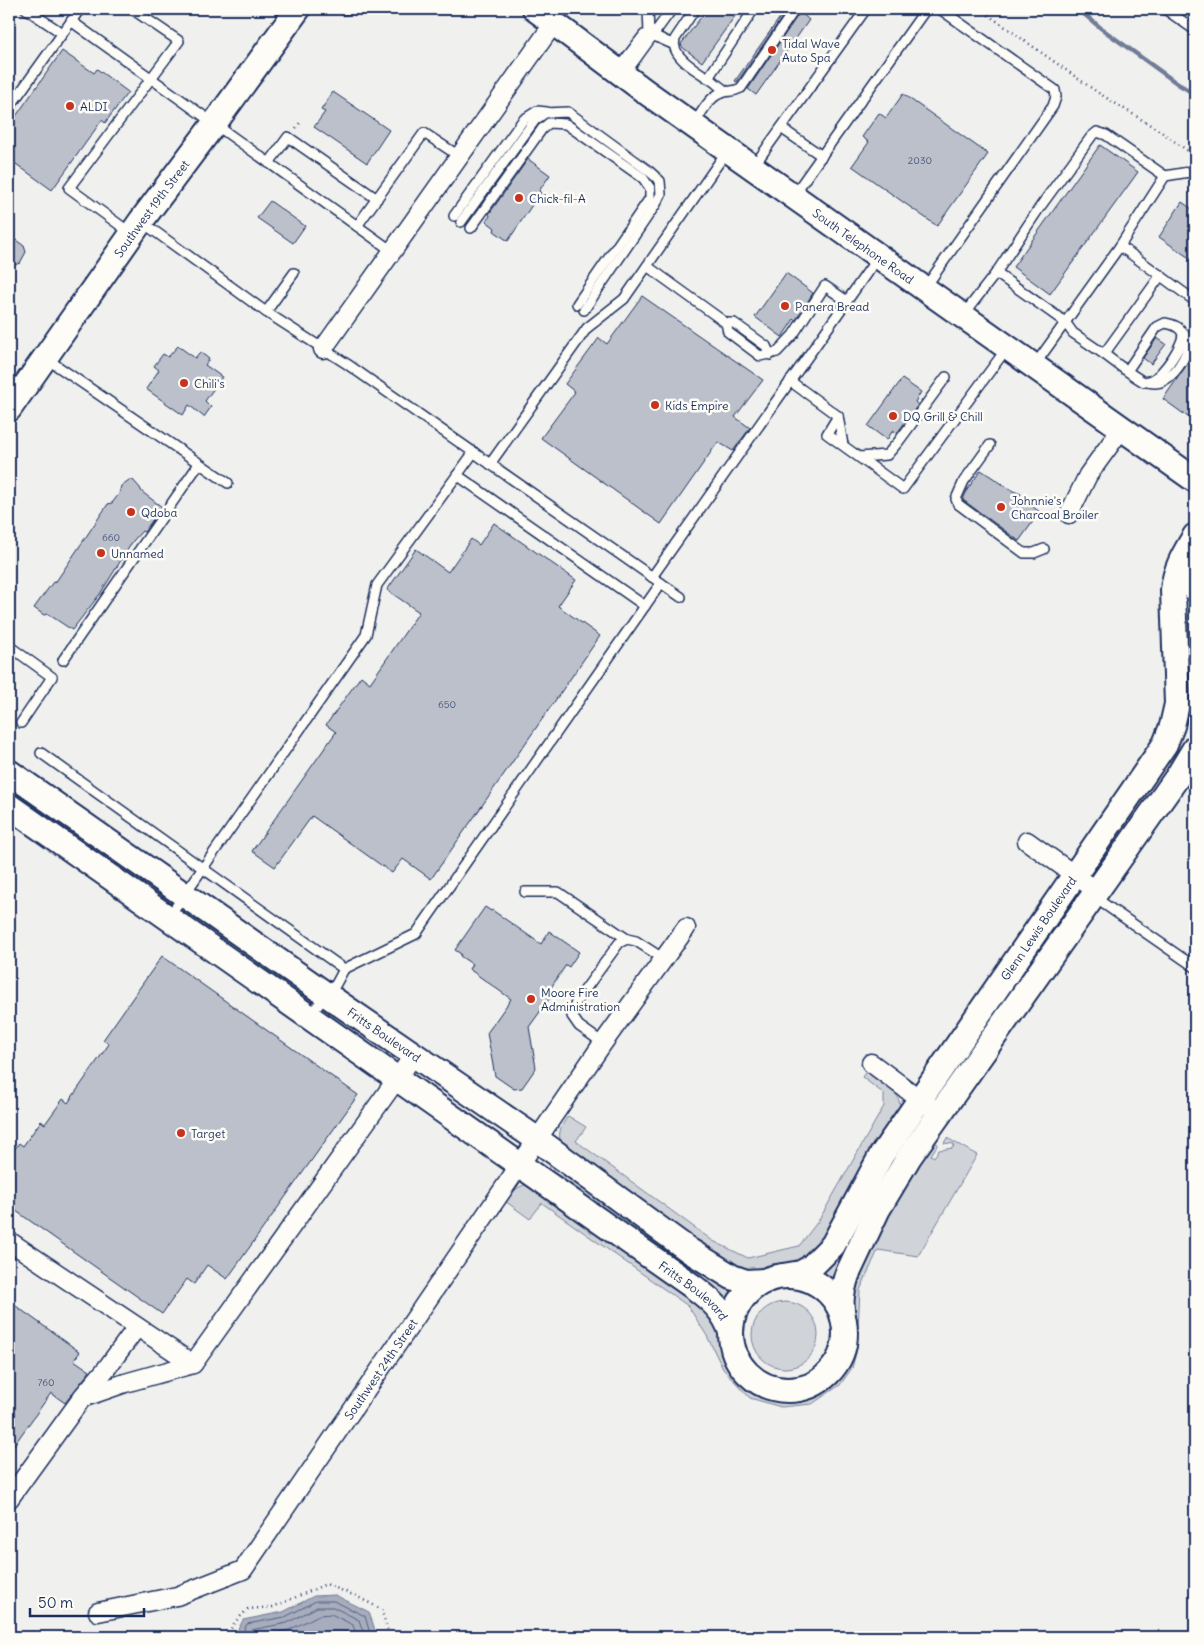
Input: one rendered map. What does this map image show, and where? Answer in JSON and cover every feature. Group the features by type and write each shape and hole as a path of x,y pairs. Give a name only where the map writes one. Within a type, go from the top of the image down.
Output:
{"street":[{"name":"Southwest 19th Street","path":"9,409 136,228 298,9"},
{"name":"South Telephone Road","path":"535,9 693,126 1195,480"},
{"path":"323,349 554,23"},
{"path":"1069,514 1088,475 1122,428"},
{"name":"Glenn Lewis Boulevard","path":"774,1279 802,1273 810,1268 832,1245 881,1156 1165,744 1172,726 1176,704 1172,590 1174,576 1181,558 1195,536"},
{"path":"1195,570 1195,589"},
{"path":"844,1322 837,1304 825,1289 813,1281 798,1277 774,1279 755,1287 744,1297 734,1313 731,1332 734,1351 742,1368 756,1381 774,1389 793,1390 812,1385 828,1375 839,1359 845,1341 844,1322 841,1303 841,1291 854,1258 892,1184 1174,782 1195,748"},
{"name":"Fritts Boulevard","path":"9,772 538,1140 690,1251 732,1277 746,1282 774,1279"},
{"name":"Fritts Boulevard","path":"9,806 696,1288 727,1319 731,1332"},
{"path":"1027,841 1095,894"},
{"name":"Southwest 24th Street","path":"98,1612 177,1596 243,1570 603,1043 686,928"},
{"path":"82,1398 125,1383 193,1364 414,1055"},
{"path":"871,1063 940,1114"},
{"path":"9,1241 193,1364"},
{"path":"9,1499 82,1398 137,1327"}],"lane":[{"path":"26,9 62,34"},
{"path":"9,108 80,9"},
{"path":"132,9 179,41 69,188 136,228 323,349 681,597"},
{"path":"648,9 653,32 665,41 674,44"},
{"path":"620,72 645,46 664,9"},
{"path":"620,72 642,36 653,32 672,9"},
{"path":"696,9 675,39 676,51 688,65 726,91"},
{"path":"707,105 711,80 754,9"},
{"path":"693,126 707,105 718,93 734,92 741,88 795,9"},
{"path":"753,168 866,9"},
{"path":"793,196 926,9"},
{"path":"924,289 1053,106 1056,97 1055,90 940,9"},
{"path":"1165,9 1195,30"},
{"path":"71,21 392,251"},
{"path":"458,219 535,120 545,114 568,112 660,181 661,194 656,204 581,307 650,198 650,188 643,178 566,124 549,123 542,129 471,228"},
{"path":"781,128 822,156"},
{"path":"357,226 424,132 459,156"},
{"path":"962,316 996,273 1040,207 1091,137 1097,132 1106,135 1165,176 1189,172 1195,177"},
{"path":"269,164 288,137 377,199"},
{"path":"490,464 587,328 624,300 728,150"},
{"path":"1034,367 1120,246 1165,176"},
{"path":"1120,246 1195,301"},
{"path":"652,577 878,256"},
{"path":"647,266 714,314 726,324 728,332 760,356 777,352 793,335 825,286 846,301"},
{"path":"266,312 294,273"},
{"path":"996,273 1065,322 1073,333 1127,371 1144,382 1153,380 1164,370 1184,338 1182,331 1175,325 1165,323 1157,327 1127,371"},
{"path":"1104,354 1161,275"},
{"path":"838,416 827,434 903,489 1007,348"},
{"path":"45,357 228,484"},
{"path":"859,457 887,455 900,441 946,377"},
{"path":"790,381 838,416 843,445"},
{"path":"990,446 964,481 956,498 958,504 1024,553 1034,553 1044,549"},
{"path":"168,918 366,635 377,585 474,452"},
{"path":"63,660 199,464"},
{"path":"457,476 645,606"},
{"path":"309,1016 327,995 344,968 416,934 661,583"},
{"path":"9,646 52,677 21,723"},
{"path":"40,754 344,968"},
{"path":"525,892 558,892 627,939 636,941 664,959"},
{"path":"1095,894 1195,966"},
{"path":"603,1043 579,1026 572,1016 576,1002 619,944 627,939"}],"path":[{"path":"980,9 1097,92 1160,131 1195,156"},
{"path":"226,1637 235,1622 248,1609 273,1607 326,1584 358,1596 381,1609 390,1637"}],"shaded area":[{"path":"867,1070 890,1086 898,1096 900,1110 835,1223 810,1257 778,1271 763,1273 732,1269 563,1149 560,1139 561,1128 568,1116 586,1127 576,1141 713,1241 748,1258 799,1246 819,1220 884,1106 884,1094 862,1077"},
{"path":"947,1138 977,1155 918,1256 878,1250 860,1290 857,1349 852,1368 840,1385 812,1404 781,1407 750,1398 723,1369 707,1336 688,1306 542,1203 530,1219 505,1201 520,1187 533,1184 696,1297 720,1327 724,1348 732,1368 745,1382 762,1394 781,1399 799,1397 817,1389 836,1374 846,1355 849,1340 846,1300 892,1198 931,1141 938,1144 931,1155 934,1157 939,1150 953,1148 954,1144 944,1143"},
{"path":"553,1165 704,1269 698,1280 549,1173 550,1166"},
{"path":"835,1251 846,1257 832,1284 829,1285 817,1280 817,1277"},
{"path":"711,1274 736,1290 732,1302 729,1304 704,1283"},
{"path":"791,1302 809,1311 816,1322 818,1335 816,1348 809,1359 798,1366 779,1368 761,1359 754,1348 752,1329 761,1311 772,1304"}],"water":[{"path":"335,1595 369,1612 377,1637 234,1637 243,1620 283,1612 314,1596"}],"building":[{"path":"707,9 740,9 702,62 682,47 681,44"},
{"path":"786,9 788,9 737,82 735,81"},
{"path":"800,12 809,20 756,95 748,89"},
{"name":"ALDI","path":"62,51 94,73 97,69 128,92 105,123 102,120 52,190 9,159 9,126"},
{"path":"333,92 389,130 367,163 314,127 325,112 321,110"},
{"path":"903,94 988,154 937,226 852,166 869,142 862,137 879,113 886,118"},
{"path":"1100,145 1138,172 1050,294 1013,267"},
{"name":"Chick-fil-A","path":"528,159 550,175 539,191 542,194 534,202 508,241 494,231 495,228 486,221"},
{"path":"270,201 305,226 293,243 257,218"},
{"path":"1182,202 1195,211 1195,262 1159,237"},
{"path":"9,235 24,246 26,252 20,263 9,267"},
{"name":"Panera Bread","path":"786,273 813,293 796,320 794,319 782,337 755,317"},
{"name":"Kids Empire","path":"642,296 763,380 735,417 750,428 733,451 718,442 661,524 541,438 575,392 565,384 599,338 607,344"},
{"path":"1157,338 1166,344 1151,364 1143,358"},
{"name":"Chili's","path":"178,346 195,358 200,352 209,359 205,365 222,377 205,401 211,407 204,417 189,405 183,415 146,389 159,370 154,366 163,354 168,357"},
{"path":"1195,353 1195,422 1163,399"},
{"name":"DQ Grill & Chill","path":"902,379 921,392 915,402 918,405 897,433 893,430 887,440 868,426"},
{"name":"Johnnie's Charcoal Broiler","path":"981,470 1013,491 1021,494 1019,497 1040,512 1019,541 963,500 967,490"},
{"path":"129,480 133,480 142,492 162,507 144,532 142,531 133,541 100,594 72,630 48,614 44,615 34,608 53,582 55,583 108,504 112,503 119,494 121,486"},
{"path":"494,523 576,580 558,606 600,636 431,879 403,859 392,873 312,816 275,867 252,851 336,732 326,725 361,676 370,683 419,612 387,590 416,549 448,572 471,539 479,545"},
{"name":"Moore Fire Administration","path":"485,907 541,944 549,931 579,952 569,967 566,965 548,992 552,995 529,1027 536,1068 522,1088 514,1089 495,1076 487,1033 511,999 469,969 472,964 455,950"},
{"name":"Target","path":"162,956 358,1095 227,1279 207,1265 194,1284 187,1279 162,1314 9,1206 9,1157 19,1143 23,1146 41,1121 45,1124 63,1099 68,1103 109,1044 103,1040"},
{"path":"9,1301 80,1352 74,1360 90,1371 65,1403 51,1393 9,1452"}],"waterway":[{"path":"343,14 373,9"},
{"path":"1078,9 1102,29 1178,84 1195,94"}],"place":[{"name":"Tidal Wave Auto Spa","path":"772,50"},
{"name":"ALDI","path":"70,106"},
{"name":"Chick-fil-A","path":"519,198"},
{"name":"Panera Bread","path":"785,306"},
{"name":"Chili's","path":"184,383"},
{"name":"Kids Empire","path":"655,405"},
{"name":"DQ Grill & Chill","path":"893,416"},
{"name":"Johnnie's Charcoal Broiler","path":"1001,507"},
{"name":"Qdoba","path":"131,512"},
{"name":"Unnamed","path":"101,553"},
{"name":"Moore Fire Administration","path":"531,999"},
{"name":"Target","path":"181,1133"}]}
